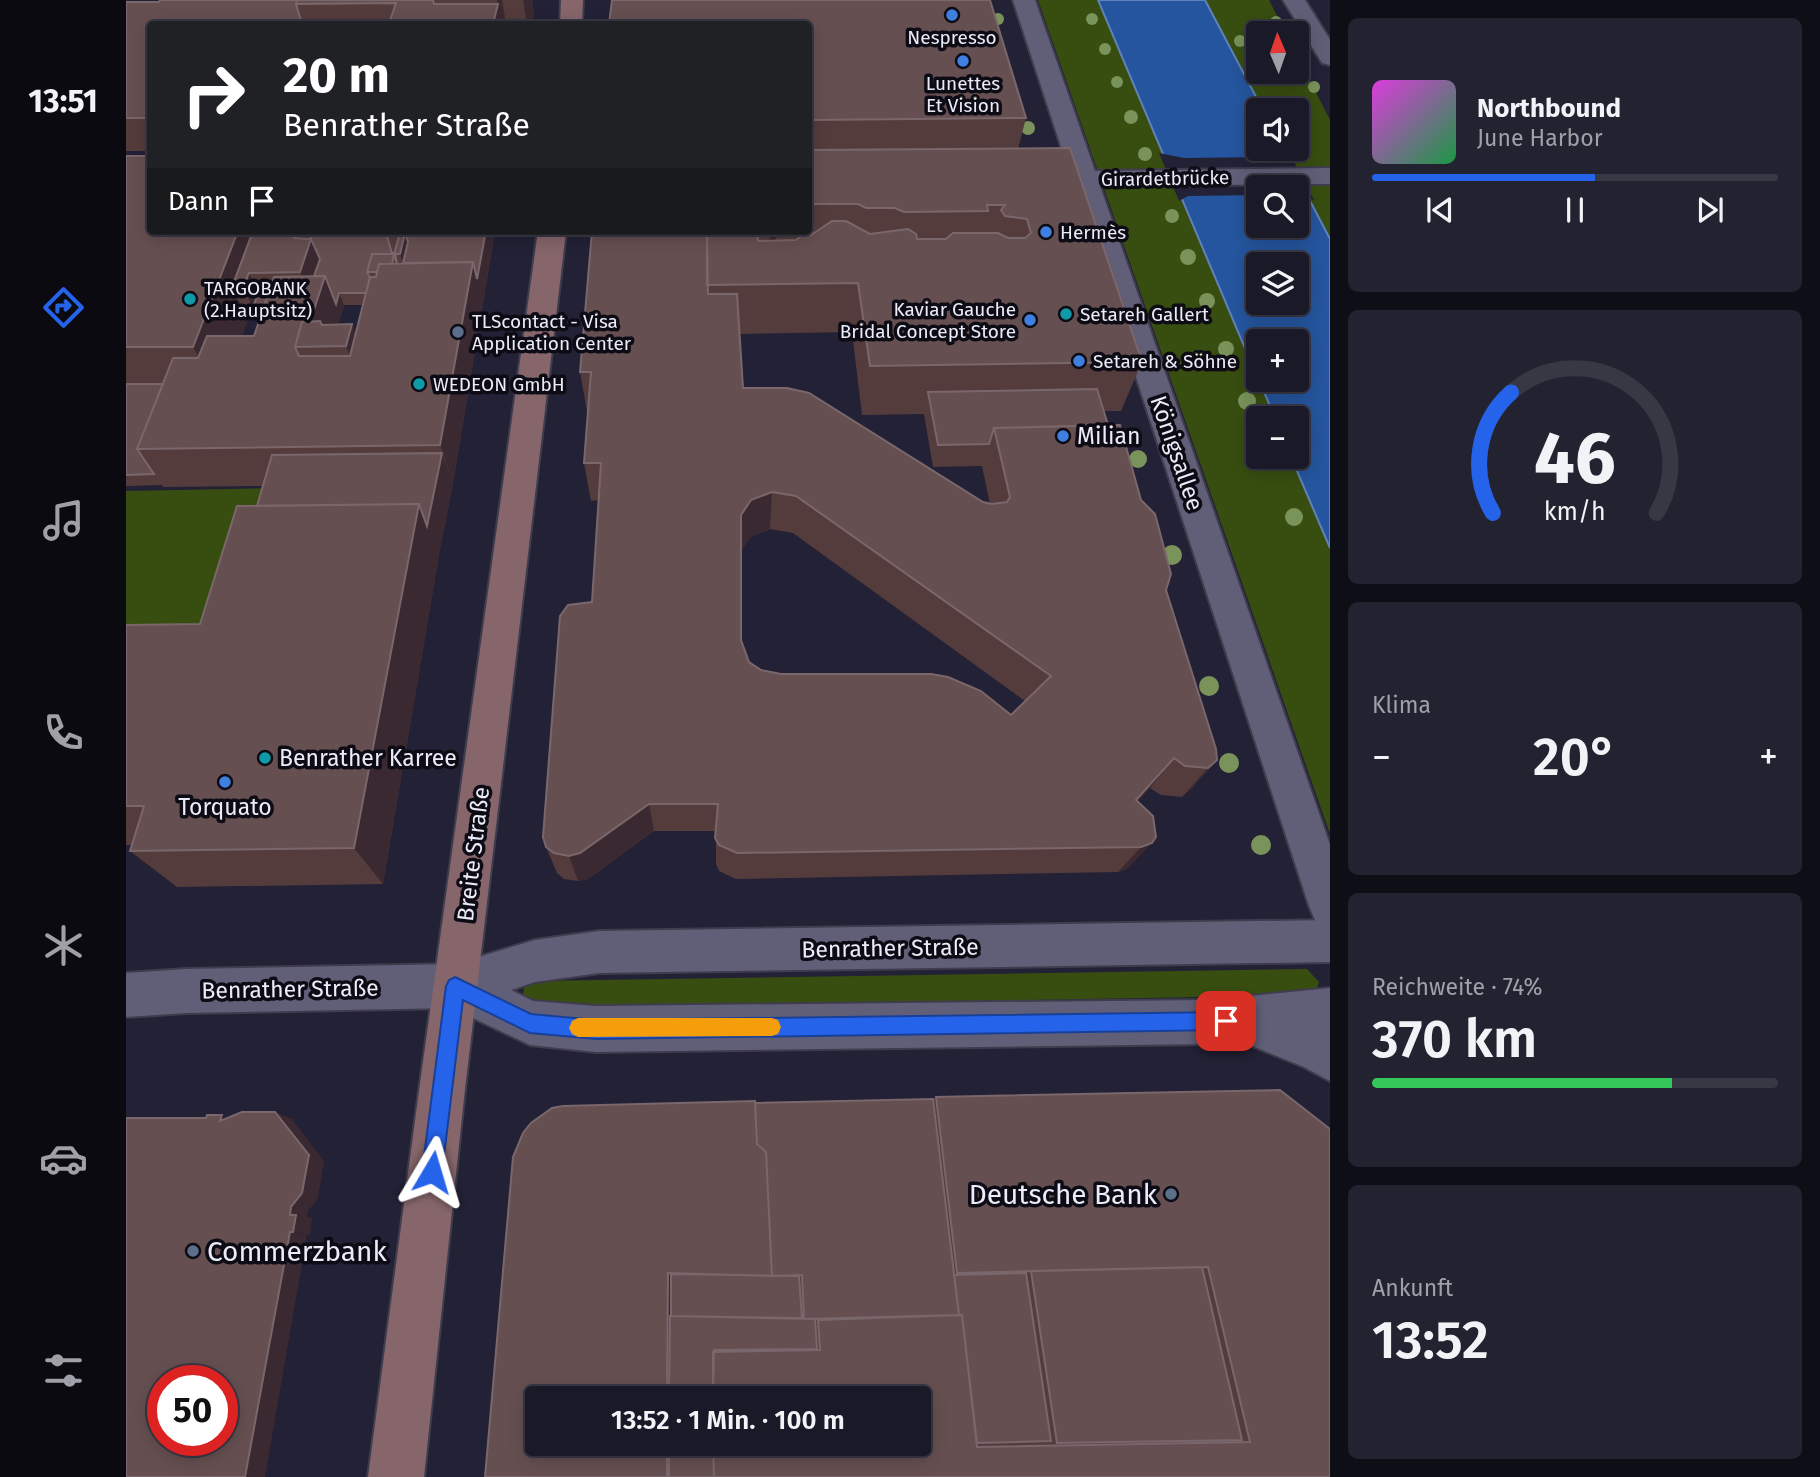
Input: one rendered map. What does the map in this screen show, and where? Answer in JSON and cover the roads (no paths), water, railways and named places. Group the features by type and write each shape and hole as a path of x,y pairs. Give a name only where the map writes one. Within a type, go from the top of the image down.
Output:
{"main road":[{"path":"570,21 572,0"},
{"name":"Breite Straße","path":"396,1477 455,986 551,235"}],"street":[{"name":"Königsallee","path":"1024,0 1330,906"},
{"path":"1294,0 1330,58"},
{"name":"Girardetbrücke","path":"1032,179 1325,176"},
{"name":"Benrather Straße","path":"126,995 186,990 455,986 535,961 599,952 1330,941"},
{"name":"Benrather Straße","path":"455,986 530,1023 596,1029 1242,1020 1330,1010"},
{"path":"1242,1020 1319,1050 1330,1058"}],"water":[{"path":"1098,0 1205,0 1246,78 1246,84 1249,84 1257,98 1246,98 1246,161 1289,161 1297,175 1246,175 1246,238 1309,238 1309,199 1330,239 1330,548 1296,469 1309,469 1309,406 1270,406 1264,392 1309,392 1309,329 1246,329 1246,351"}],"place":[{"name":"Nespresso","path":"952,15"},
{"name":"Lunettes Et Vision","path":"963,61"},
{"name":"Hermès","path":"1046,232"},
{"name":"TARGOBANK (2.Hauptsitz)","path":"190,299"},
{"name":"Setareh Gallert","path":"1066,314"},
{"name":"Kaviar Gauche Bridal Concept Store","path":"1030,320"},
{"name":"TLScontact - Visa Application Center","path":"458,332"},
{"name":"Setareh & Söhne","path":"1079,361"},
{"name":"WEDEON GmbH","path":"419,384"},
{"name":"Milian","path":"1063,436"},
{"name":"Benrather Karree","path":"265,758"},
{"name":"Torquato","path":"225,782"},
{"name":"Deutsche Bank","path":"1171,1194"},
{"name":"Commerzbank","path":"193,1251"}]}
